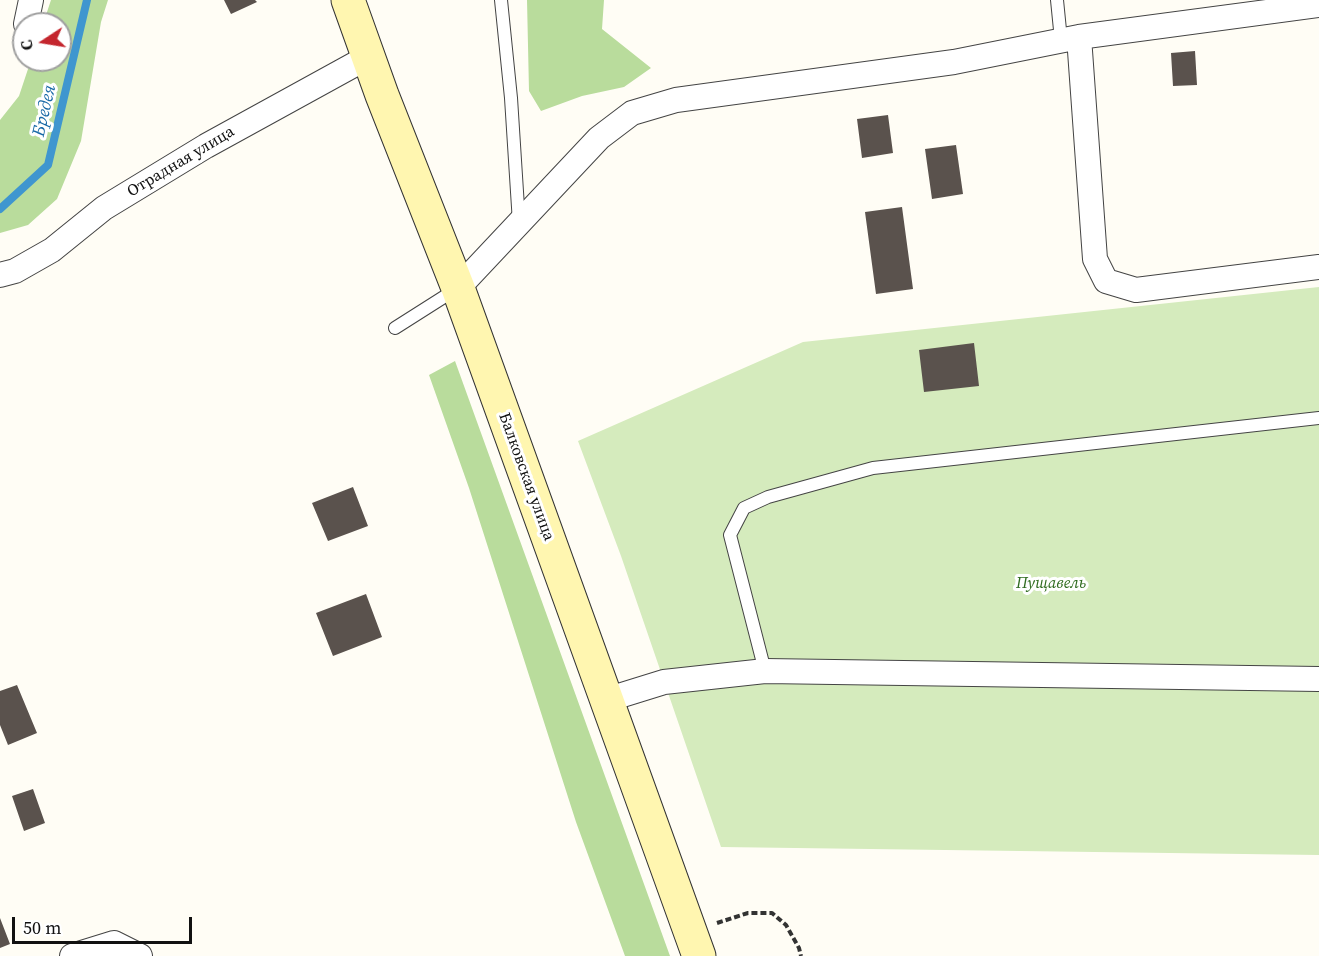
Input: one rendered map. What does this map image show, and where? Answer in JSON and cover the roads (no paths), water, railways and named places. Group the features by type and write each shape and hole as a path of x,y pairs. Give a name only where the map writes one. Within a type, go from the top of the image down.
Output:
{"main road":[{"name":"Балковская улица","path":"348,0 458,288 694,944"}],"street":[{"path":"458,288 599,138 632,113 676,100 954,62 1070,39 1319,5"},
{"path":"1070,39 1095,259 1106,281 1136,290 1319,267"},
{"name":"Отрадная улица","path":"0,275 15,271 52,250 104,208 206,146 368,57"},
{"path":"606,700 664,682 765,671 1319,680"},
{"path":"72,956 114,943 140,956"}],"lane":[{"path":"501,0 511,98 519,223"},
{"path":"1057,0 1070,39"},
{"path":"396,328 458,288"},
{"path":"765,671 730,535 744,508 768,497 873,468 1319,418"}],"waterway":[{"name":"Бредея","path":"0,209 48,165 87,0"}],"park label":[{"name":"Пущавель","path":"1051,584"}]}
